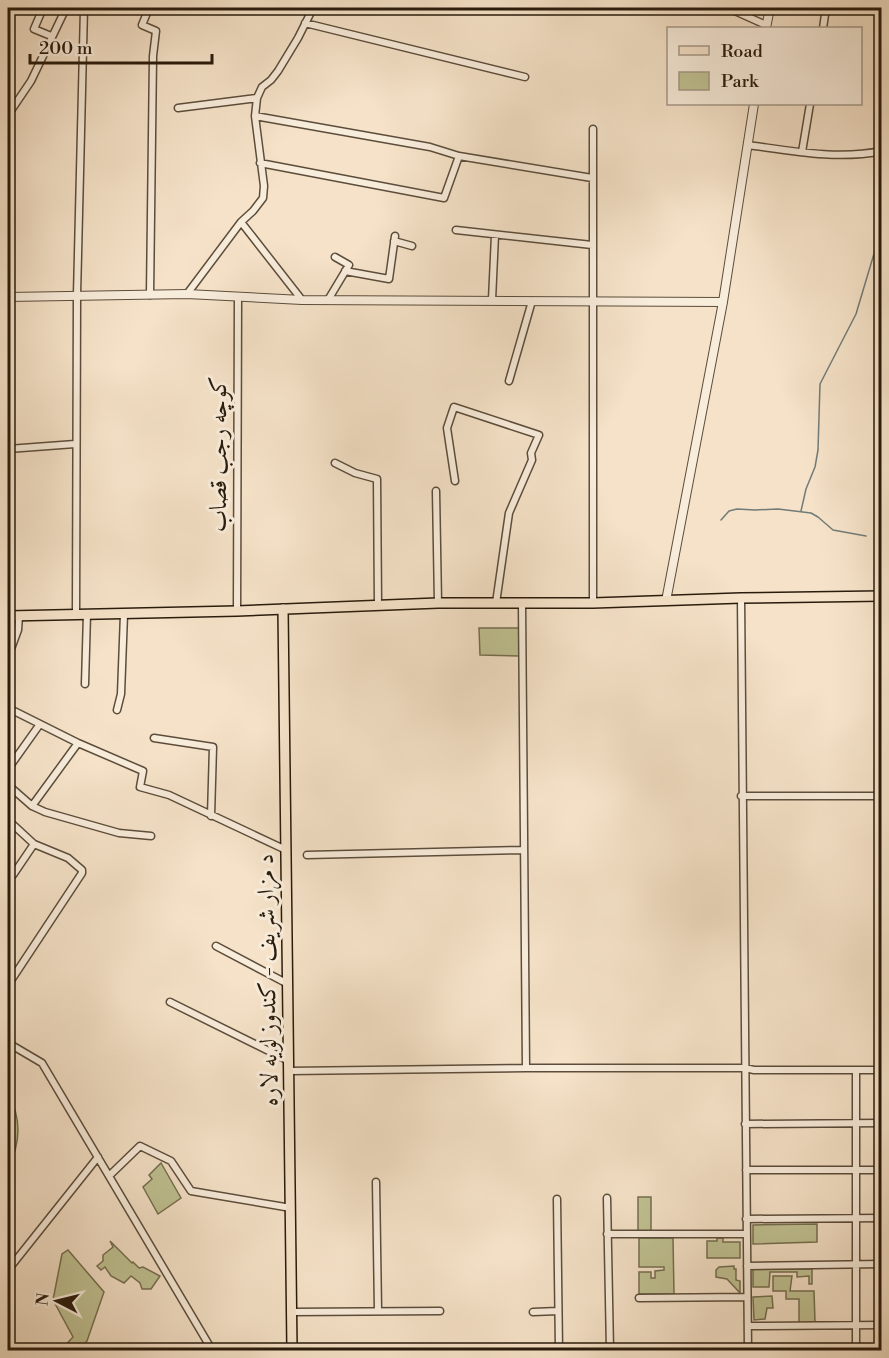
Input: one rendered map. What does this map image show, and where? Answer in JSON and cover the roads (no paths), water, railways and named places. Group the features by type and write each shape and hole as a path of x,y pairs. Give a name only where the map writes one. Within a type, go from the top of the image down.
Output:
{"main road":[{"path":"8,616 237,611 438,603 593,603 882,596"},
{"name":"د مزار شریف - کندوز لویه لاره","path":"284,609 292,1350"}],"street":[{"path":"43,8 34,29 51,36"},
{"path":"8,115 31,81 66,8"},
{"path":"84,8 76,295 75,444 85,684"},
{"path":"149,8 142,25 156,31 153,56 150,295"},
{"path":"187,294 241,222 263,198 264,186 255,116 257,98 262,87 272,80 278,71 313,8"},
{"path":"728,8 766,27 770,8"},
{"path":"823,27 826,8"},
{"path":"305,22 525,78"},
{"path":"178,108 257,98"},
{"path":"666,600 723,302 754,105"},
{"path":"802,152 810,105"},
{"path":"255,116 430,147 459,156 592,178"},
{"path":"593,129 593,603"},
{"path":"748,145 825,155 882,151"},
{"path":"260,163 444,198 459,156"},
{"path":"241,222 302,300"},
{"path":"456,230 592,245"},
{"path":"492,300 495,235"},
{"path":"345,271 389,279 394,239 412,246"},
{"path":"328,300 349,265 335,257"},
{"path":"8,297 187,294 302,300 723,302"},
{"name":"کوچه رجب قصاب","path":"237,611 238,297"},
{"path":"509,381 532,301"},
{"path":"454,481 447,428 454,407 539,435 531,453 532,460 509,513 496,603"},
{"path":"8,449 75,444"},
{"path":"335,463 355,473 377,479 378,605"},
{"path":"436,491 438,603"},
{"path":"741,598 741,796 748,1350"},
{"path":"522,604 525,1068"},
{"path":"117,710 121,694 124,614"},
{"path":"8,657 18,630 18,616"},
{"path":"8,708 78,743 143,771 140,787 169,795 286,850"},
{"path":"8,769 40,724"},
{"path":"154,738 213,747 211,816"},
{"path":"32,806 78,743"},
{"path":"8,785 32,806 54,815 119,833 151,836"},
{"path":"741,796 882,796"},
{"path":"8,820 34,844 68,858 81,868 82,873 8,985"},
{"path":"13,875 34,844"},
{"path":"307,855 524,850"},
{"path":"216,946 288,984"},
{"path":"170,1002 289,1066 882,1070"},
{"path":"8,1043 42,1063 212,1350"},
{"path":"855,1070 856,1350"},
{"path":"745,1124 882,1123"},
{"path":"109,1176 140,1146 171,1161 191,1191 291,1208"},
{"path":"8,1270 98,1158"},
{"path":"746,1170 882,1170"},
{"path":"376,1182 378,1310"},
{"path":"607,1198 610,1350"},
{"path":"557,1199 559,1350"},
{"path":"746,1219 882,1218"},
{"path":"607,1234 747,1234"},
{"path":"747,1266 882,1264"},
{"path":"639,1298 747,1297"},
{"path":"291,1312 440,1311"},
{"path":"533,1312 558,1311"},
{"path":"748,1326 882,1325"}],"waterway":[{"path":"801,511 818,450 820,384 856,314 876,247 882,247"},
{"path":"721,520 729,511 737,509 778,509 811,513 833,530 866,536"}]}
